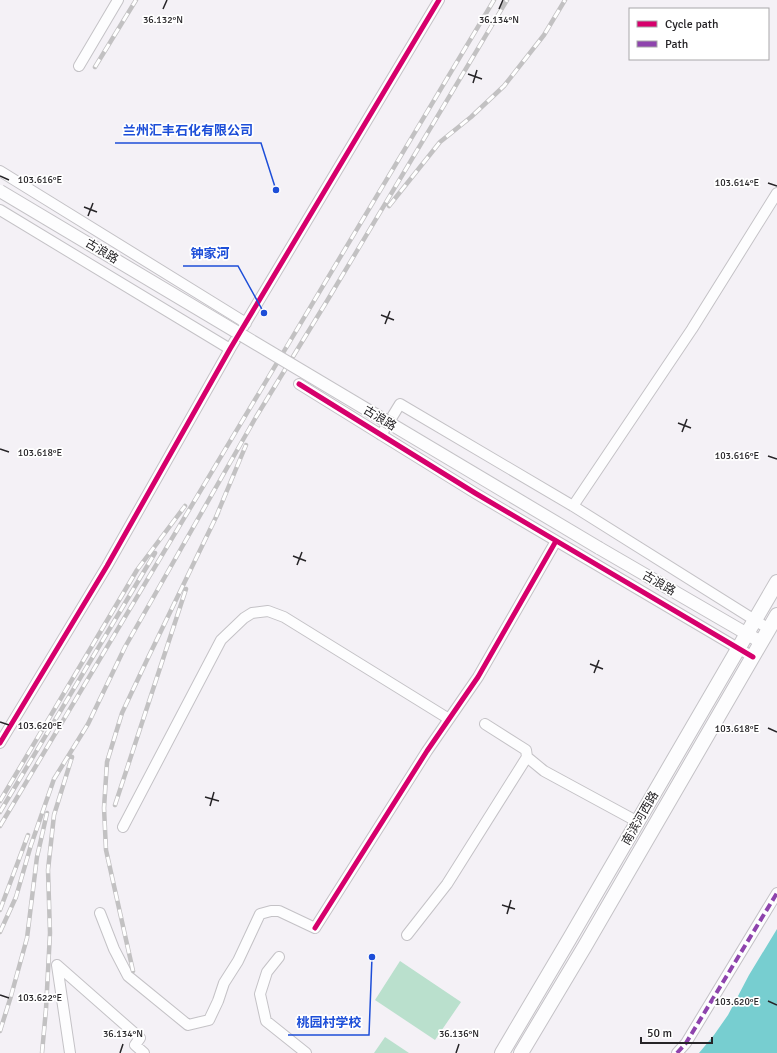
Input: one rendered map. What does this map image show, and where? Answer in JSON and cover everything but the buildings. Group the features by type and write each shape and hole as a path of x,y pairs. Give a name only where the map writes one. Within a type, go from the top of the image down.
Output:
{"highway":[{"name":"南滨河西路","path":"502,1053 777,582"},
{"name":"南滨河西路","path":"521,1053 777,615"}],"main road":[{"name":"古浪路","path":"0,190 599,548 761,642"}],"street":[{"path":"79,66 118,0"},
{"path":"0,743 107,566 230,350 439,0"},
{"name":"古浪路","path":"0,171 246,323"},
{"path":"573,506 692,329 777,193"},
{"name":"古浪路","path":"0,210 230,350"},
{"path":"299,384 475,493 753,657"},
{"path":"381,435 400,404 573,506 769,629"},
{"path":"100,914 114,949 128,976 188,1025 209,1020 218,1001 224,983 238,961 260,914 279,911 315,928 423,758 478,677 556,541"},
{"path":"123,827 221,640 244,618 252,613 268,611 284,617 449,719"},
{"path":"407,934 447,884 527,757 526,750 485,724"},
{"path":"527,757 544,771 638,822"},
{"path":"677,1053 686,1043 777,893"},
{"path":"279,957 267,972 260,994 266,1021 306,1053"},
{"path":"70,1053 56,965 140,1038 134,1045 144,1053"}],"green space":[{"path":"400,961 461,1002 435,1040 375,1000"},
{"path":"385,1037 409,1053 374,1053"}],"water":[{"path":"777,929 777,1053 699,1053 728,1015 749,975"}],"railway":[{"path":"95,67 136,0"},
{"path":"0,826 494,0"},
{"path":"0,932 16,897 31,845 54,779 88,724 125,647 256,417 507,0"},
{"path":"389,206 440,142 471,117 504,86 544,35 565,0"},
{"path":"216,517 246,445"},
{"path":"0,801 137,570 185,506"},
{"path":"133,971 106,850 104,808 107,762 122,713 218,513"},
{"path":"0,812 155,553"},
{"path":"115,805 186,589"},
{"path":"42,1053 50,933 48,870 54,815 72,757"},
{"path":"0,1031 27,938 37,857 47,813"},
{"path":"0,910 28,835"}],"marked path":[{"path":"677,1053 686,1043 777,893"}],"cycle path":[{"path":"0,743 107,566 230,349 439,0"},
{"path":"299,384 475,493 753,657"},
{"path":"315,928 427,751 478,677 556,541"}],"place":[{"name":"兰州汇丰石化有限公司","path":"276,190"},
{"name":"钟家河","path":"264,313"},
{"name":"桃园村学校","path":"372,957"}]}
